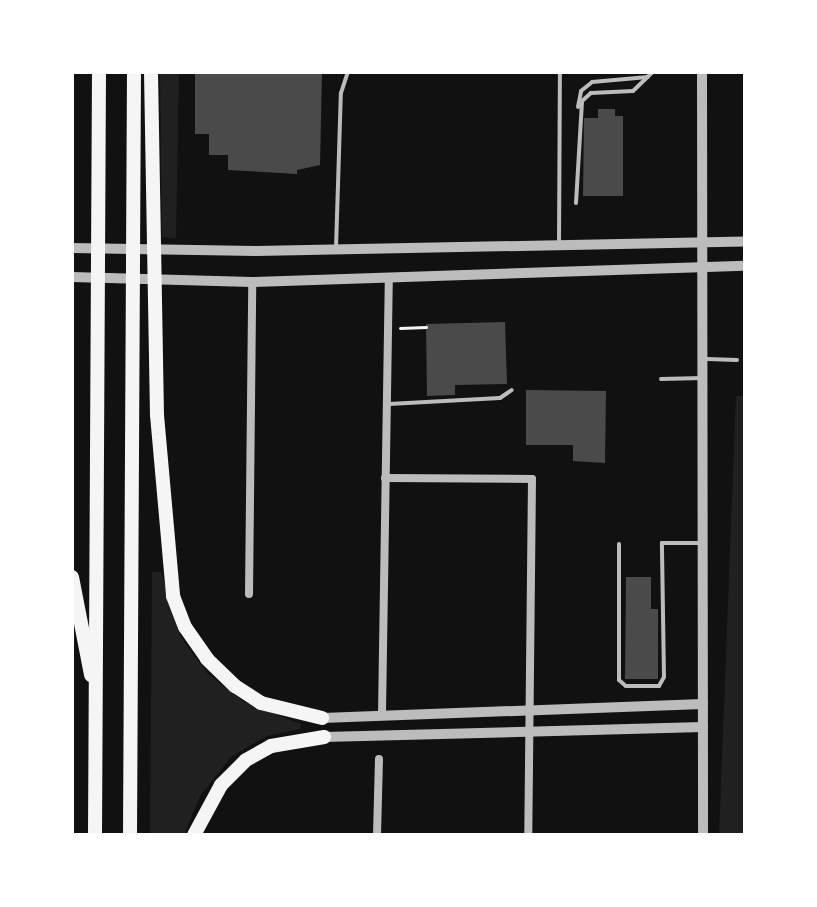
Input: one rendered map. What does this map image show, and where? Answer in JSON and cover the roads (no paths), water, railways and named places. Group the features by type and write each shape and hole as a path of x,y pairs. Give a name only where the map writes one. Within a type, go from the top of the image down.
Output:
{"highway":[{"path":"95,835 99,72"},
{"path":"130,835 134,72"},
{"path":"151,72 155,353 166,543 173,596 185,627 207,659 235,686 261,703 322,718"},
{"path":"72,577 98,707"},
{"path":"194,835 221,785 246,760 271,746 324,737"}],"street":[{"path":"702,72 707,359 703,543 703,835"},
{"path":"72,248 336,250 745,242"},
{"path":"72,277 252,282 745,266"},
{"path":"382,713 389,279"},
{"path":"249,594 252,282"},
{"path":"385,478 532,479 528,835"},
{"path":"322,718 382,713 530,712 703,704"},
{"path":"324,737 703,727"},
{"path":"377,835 379,759"}],"lane":[{"path":"336,250 341,93 348,72"},
{"path":"559,247 560,72"},
{"path":"578,113 591,93 633,91 652,74"},
{"path":"576,203 581,91 592,82 652,74"},
{"path":"707,359 737,360"},
{"path":"661,379 706,378"},
{"path":"387,404 500,398 512,390"},
{"path":"619,544 619,680 626,686 659,686 664,677 662,543 703,543"}]}
